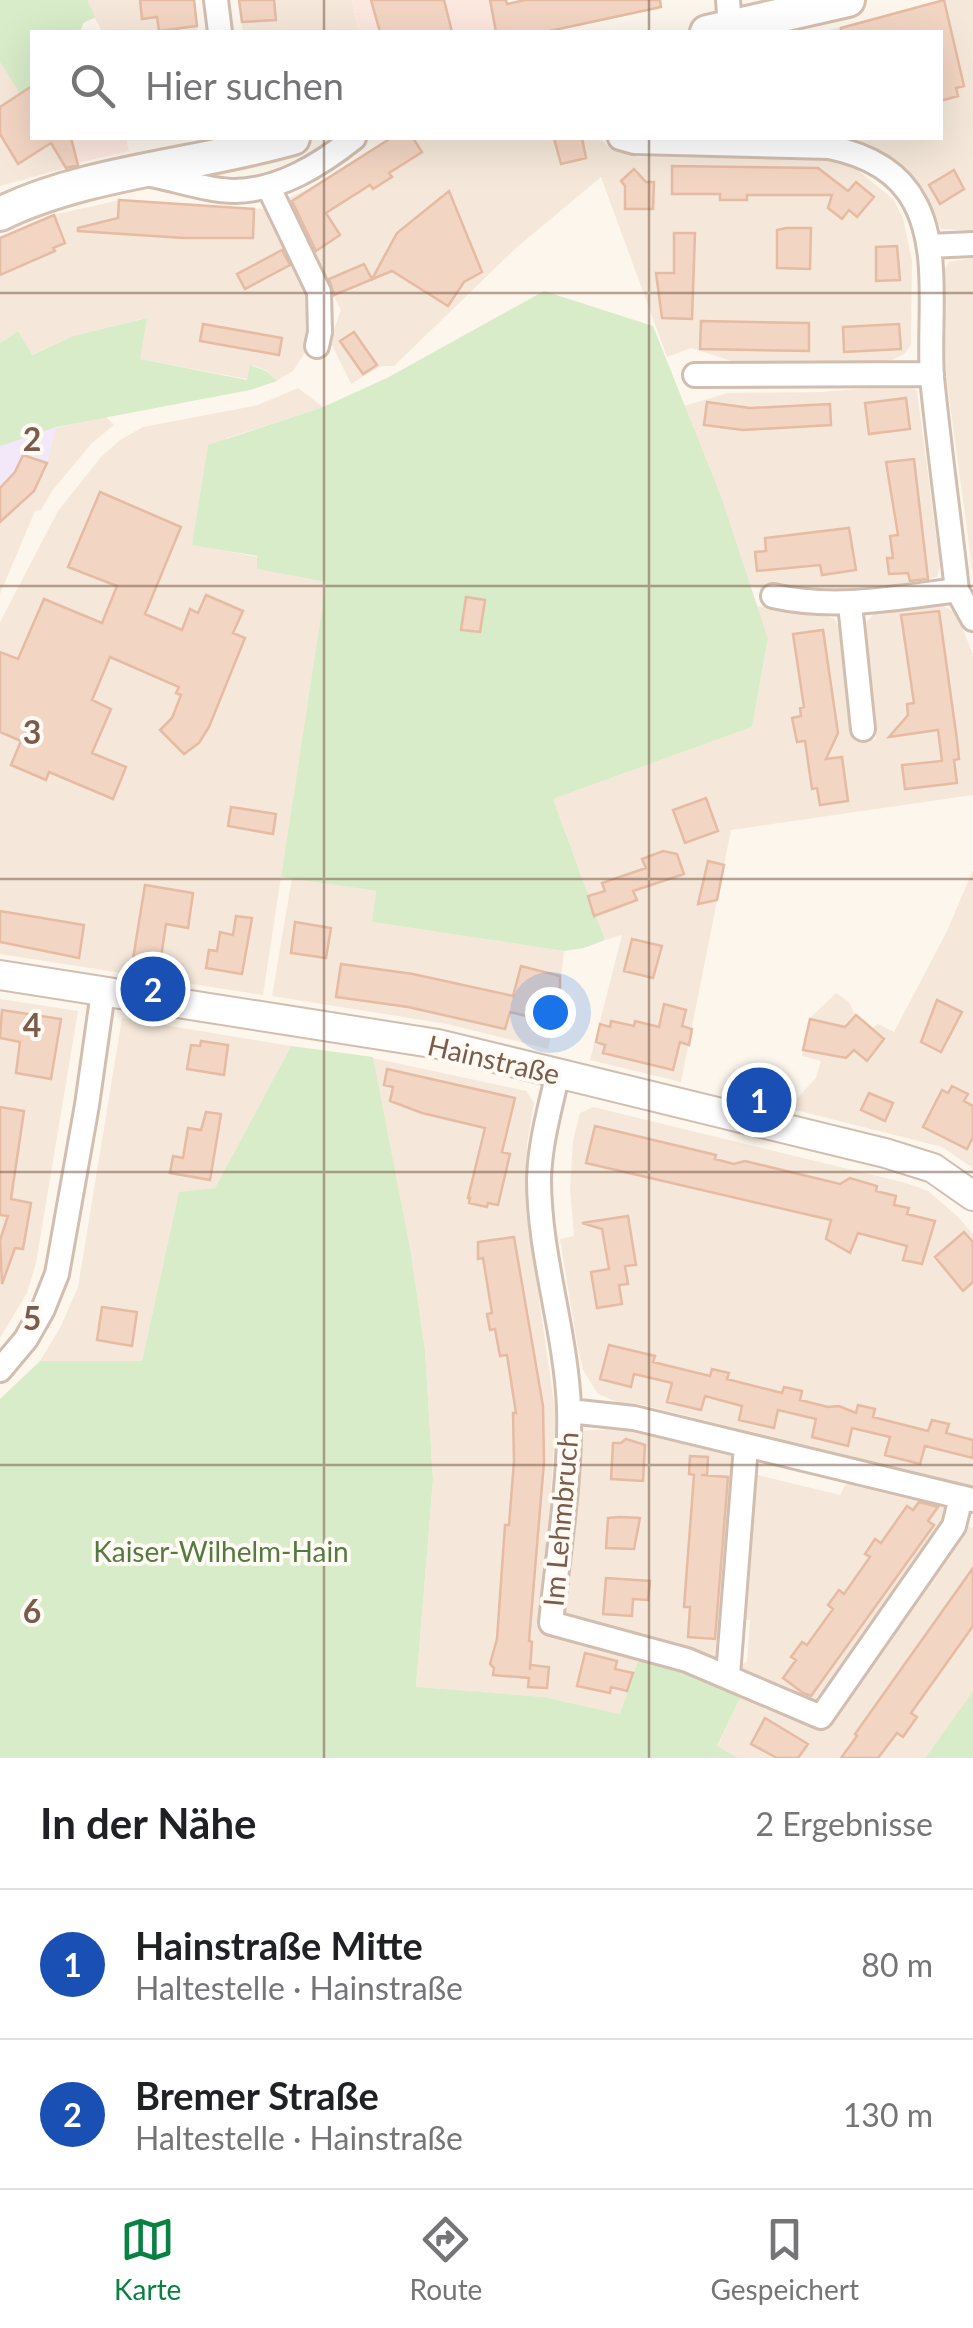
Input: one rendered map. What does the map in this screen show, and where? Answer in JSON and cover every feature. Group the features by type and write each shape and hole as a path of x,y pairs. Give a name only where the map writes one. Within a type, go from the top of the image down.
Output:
{"main road":[{"path":"722,20 848,0"},
{"path":"0,214 23,203 234,146 278,140"}],"street":[{"path":"216,0 220,30"},
{"path":"138,172 232,191 269,188 351,140"},
{"path":"627,140 829,147 878,165 906,188 922,217 929,246 932,374 956,590 973,619"},
{"path":"269,188 320,292 317,346"},
{"path":"929,246 973,244"},
{"path":"695,375 932,374"},
{"path":"774,596 803,603 850,604 956,590"},
{"path":"850,604 863,729"},
{"name":"Hainstraße","path":"0,975 438,1044 918,1162 948,1176 973,1196"},
{"path":"0,1370 35,1324 57,1274 103,992"},
{"name":"Im Lehmbruch","path":"558,1073 543,1137 539,1178 542,1230 566,1368 569,1411 551,1622 649,1648 728,1675 821,1717 954,1526 967,1498 634,1418 569,1411"},
{"path":"728,1675 746,1446"}],"shaded area":[{"path":"0,0 194,0 198,30 101,30 95,18 83,23 81,30 30,30 30,87 20,94 30,111 30,140 48,140 66,168 0,186"},
{"path":"239,0 352,0 359,30 243,30"},
{"path":"352,0 489,0 496,30 359,30"},
{"path":"944,0 973,0 973,231 941,229 923,194 901,165 881,150 856,140 943,140 943,30 829,30"},
{"path":"48,140 126,140 129,151 65,166"},
{"path":"388,140 601,140 610,148 638,157 820,159 849,163 893,199 903,218 912,260 911,345 904,354 888,362 744,365 691,348 667,357 601,177 516,248 394,366 381,366 351,384 330,341 341,310 283,200"},
{"path":"120,200 264,209 307,289 311,305 308,348 293,371 276,381 266,370 251,365 247,379 139,359 146,318 73,336 31,355 18,331 0,343 0,237 48,216"},
{"path":"973,258 973,574 946,375 942,274 949,262"},
{"path":"907,385 917,391 940,566 937,577 867,590 749,587 684,406 728,393 823,392"},
{"path":"298,388 323,407 227,438 192,544 257,557 258,569 326,582 263,995 0,954 0,622 58,511 101,457 143,427 258,405"},
{"path":"105,416 114,425 92,443 41,510 35,511 0,594 0,446 21,436"},
{"path":"56,427 47,463 23,455 15,472 0,488 0,446"},
{"path":"935,601 956,613 973,654 973,795 731,830 681,1082 590,1060 622,935 605,940 553,799 752,727 768,640 756,606 816,612 834,619 843,632 858,742 876,739 863,637 867,621 878,610"},
{"path":"973,870 973,1168 942,1147 788,1108 816,1078 821,1061 802,1056 811,1017 836,993 872,1028 878,1024 894,1032 947,931"},
{"path":"292,878 376,891 372,922 564,951 548,1049 447,1024 272,996"},
{"path":"0,999 78,1011 36,1263 27,1293 0,1338"},
{"path":"122,1018 291,1046 215,1188 179,1193 142,1361 40,1361 78,1287"},
{"path":"373,1058 526,1091 534,1103 527,1144 526,1209 556,1416 542,1632 640,1654 620,1714 544,1697 416,1688 433,1480 425,1350 410,1247"},
{"path":"593,1107 906,1183 928,1191 957,1216 973,1234 973,1486 639,1404 622,1404 598,1394 583,1370 560,1239 574,1236 570,1189 573,1141 580,1113"},
{"path":"633,1428 735,1453 721,1655 716,1660 571,1624 560,1612 578,1431"},
{"path":"754,1474 840,1495 848,1480 947,1506 950,1516 817,1704 745,1676 738,1665 747,1662 750,1620 742,1619"},
{"path":"965,1526 973,1528 973,1691 925,1758 738,1758 717,1747 744,1690 819,1730"}],"green space":[{"path":"0,0 87,0 95,17 83,23 81,30 30,30 30,87 20,93 0,62"},
{"path":"544,291 653,326 722,499 768,639 752,727 553,799 605,940 564,951 372,922 376,891 281,877 326,582 257,569 257,556 192,545 208,445 323,407 387,378"},
{"path":"147,318 140,359 247,380 250,365 277,381 250,390 56,427 0,446 0,343 18,331 32,355 73,336"},
{"name":"Kaiser-Wilhelm-Hain","path":"291,1046 373,1057 410,1247 425,1350 433,1480 416,1687 544,1697 620,1714 640,1654 744,1690 717,1746 738,1758 0,1758 0,1399 40,1361 142,1361 179,1192 215,1188"},
{"path":"973,1691 973,1758 925,1758"}],"building":[{"path":"140,0 194,0 197,26 159,30 157,17 142,19"},
{"path":"239,0 274,0 276,20 242,22"},
{"path":"371,0 444,0 452,30 379,30"},
{"path":"490,0 506,0 507,4 525,0 660,0 661,7 554,30 496,30"},
{"path":"944,0 964,86 956,88 958,96 943,100 943,30 841,28"},
{"path":"30,87 30,140 72,140 78,165 66,168 51,143 18,164 0,134 0,107"},
{"path":"388,140 414,140 422,152 389,173 392,177 373,189 370,185 326,213 340,235 316,251 292,201"},
{"path":"555,140 582,140 586,158 561,164"},
{"path":"672,166 818,168 848,191 856,182 874,197 857,217 849,210 842,219 828,208 832,195 747,195 747,200 720,200 720,194 672,194"},
{"path":"634,169 646,182 654,182 653,209 625,209 625,186 621,181"},
{"path":"954,170 964,189 940,204 929,185"},
{"path":"449,191 482,272 464,282 448,306 392,271 334,295 329,279 364,264 372,279 397,233"},
{"path":"119,200 254,209 253,238 78,231 118,218"},
{"path":"54,215 65,243 0,275 0,238"},
{"path":"811,228 810,269 777,268 777,230"},
{"path":"674,233 695,233 692,319 662,318 656,273 674,273"},
{"path":"897,246 900,280 876,281 876,247"},
{"path":"282,250 290,265 245,289 237,274"},
{"path":"701,321 809,323 809,351 700,349"},
{"path":"203,324 282,338 279,355 200,341"},
{"path":"899,324 901,349 844,352 843,327"},
{"path":"354,332 377,365 363,374 340,341"},
{"path":"906,398 910,429 869,434 865,403"},
{"path":"707,402 750,408 830,404 831,425 743,430 704,425"},
{"path":"23,455 47,463 34,491 0,522 0,488 15,472"},
{"path":"914,459 928,579 910,581 908,573 889,574 887,558 893,558 890,536 898,535 886,462"},
{"path":"100,492 181,527 145,614 182,630 190,609 198,613 206,595 243,611 233,633 245,638 209,727 199,743 184,754 160,730 172,718 181,695 176,693 179,687 110,657 92,700 111,709 92,753 126,767 113,799 49,772 46,780 11,765 21,741 0,732 0,652 18,659 44,599 102,623 117,586 68,567"},
{"path":"849,528 856,570 822,575 820,565 757,571 755,552 766,551 765,538"},
{"path":"466,597 485,600 480,632 461,630"},
{"path":"939,611 959,759 954,760 957,783 905,789 902,765 942,761 938,730 889,737 908,715 907,704 914,703 901,615"},
{"path":"823,630 838,733 826,759 842,757 848,801 820,805 817,788 812,789 805,741 797,742 792,718 801,716 800,708 804,707 793,634"},
{"path":"706,798 718,831 685,843 673,810"},
{"path":"231,807 276,814 273,834 228,826"},
{"path":"663,851 677,854 684,874 633,891 637,900 594,916 588,896 605,891 602,883 646,868 642,859"},
{"path":"708,861 724,865 717,900 698,904"},
{"path":"145,885 193,893 188,928 166,924 160,964 133,959"},
{"path":"0,911 84,925 79,958 0,942"},
{"path":"236,916 252,918 242,974 206,968 209,950 217,951 220,932 233,935"},
{"path":"295,922 331,928 326,958 291,953"},
{"path":"632,939 662,946 653,978 624,971"},
{"path":"341,964 413,974 513,996 521,966 560,976 560,993 557,1006 543,1002 539,1019 510,1012 505,1029 408,1007 336,997"},
{"path":"937,1000 962,1012 941,1052 921,1042"},
{"path":"664,1004 686,1010 682,1026 692,1029 689,1045 680,1042 673,1070 603,1053 605,1045 596,1042 600,1024 610,1027 611,1021 634,1026 635,1021 659,1027"},
{"path":"2,1010 61,1019 51,1079 16,1073 20,1042 0,1038"},
{"path":"856,1015 884,1039 867,1061 854,1050 846,1058 803,1050 810,1019 845,1027"},
{"path":"201,1041 228,1045 224,1075 187,1069 191,1045 200,1046"},
{"path":"387,1069 515,1098 502,1152 510,1154 498,1205 469,1203 468,1198 485,1128 390,1101 393,1087 384,1085"},
{"path":"952,1086 968,1094 964,1101 973,1106 973,1137 967,1149 923,1127 942,1090 948,1093"},
{"path":"869,1093 893,1103 885,1121 861,1110"},
{"path":"0,1107 24,1111 11,1199 31,1203 23,1249 15,1248 2,1284 0,1240 8,1216 0,1215"},
{"path":"206,1112 221,1114 210,1180 170,1173 173,1156 183,1158 188,1128 201,1130"},
{"path":"595,1126 716,1155 715,1159 734,1164 745,1161 840,1184 850,1178 877,1186 876,1191 896,1196 894,1205 909,1208 907,1214 935,1221 922,1264 903,1260 907,1246 858,1233 850,1253 826,1239 831,1220 586,1163"},
{"path":"628,1216 636,1265 625,1266 628,1284 619,1285 622,1304 597,1308 591,1272 609,1269 602,1229 582,1223"},
{"path":"964,1232 973,1242 973,1282 963,1291 935,1257"},
{"path":"514,1237 543,1406 544,1462 529,1641 530,1665 549,1667 547,1688 528,1687 529,1678 493,1675 490,1664 497,1639 505,1525 509,1525 516,1413 507,1355 500,1356 495,1329 490,1330 487,1314 492,1313 483,1258 478,1259 478,1242"},
{"path":"102,1307 137,1312 132,1346 97,1340"},
{"path":"609,1345 655,1356 653,1362 710,1376 712,1369 729,1373 727,1379 782,1393 784,1387 802,1391 800,1400 828,1407 839,1406 856,1413 858,1405 875,1409 873,1417 928,1431 932,1420 949,1424 946,1433 973,1440 973,1458 925,1446 920,1464 885,1455 890,1437 852,1428 848,1446 812,1437 816,1419 778,1410 774,1428 739,1420 742,1406 705,1396 701,1410 667,1402 672,1383 634,1374 631,1387 600,1379"},
{"path":"626,1439 645,1445 643,1481 611,1479 613,1443"},
{"path":"690,1456 708,1457 707,1475 701,1475 728,1477 715,1639 688,1637 690,1607 684,1607 694,1475 689,1474"},
{"path":"919,1502 938,1507 928,1521 934,1525 811,1696 803,1693 783,1678 796,1660 791,1657 802,1642 807,1645 833,1609 828,1605 839,1590 844,1594 870,1557 865,1554 875,1539 881,1543 907,1506 913,1510"},
{"path":"608,1518 640,1518 634,1549 606,1548"},
{"path":"973,1568 973,1626 911,1713 917,1717 903,1737 897,1733 878,1758 841,1758 855,1734"},
{"path":"606,1578 650,1581 648,1600 633,1599 632,1616 603,1614"},
{"path":"585,1653 617,1661 615,1669 633,1673 627,1691 611,1687 610,1693 577,1686"},
{"path":"765,1718 808,1744 798,1758 777,1758 751,1744"}],"place":[{"name":"Bremer Straße","path":"153,989"},
{"name":"Hainstraße Mitte","path":"759,1100"}]}
